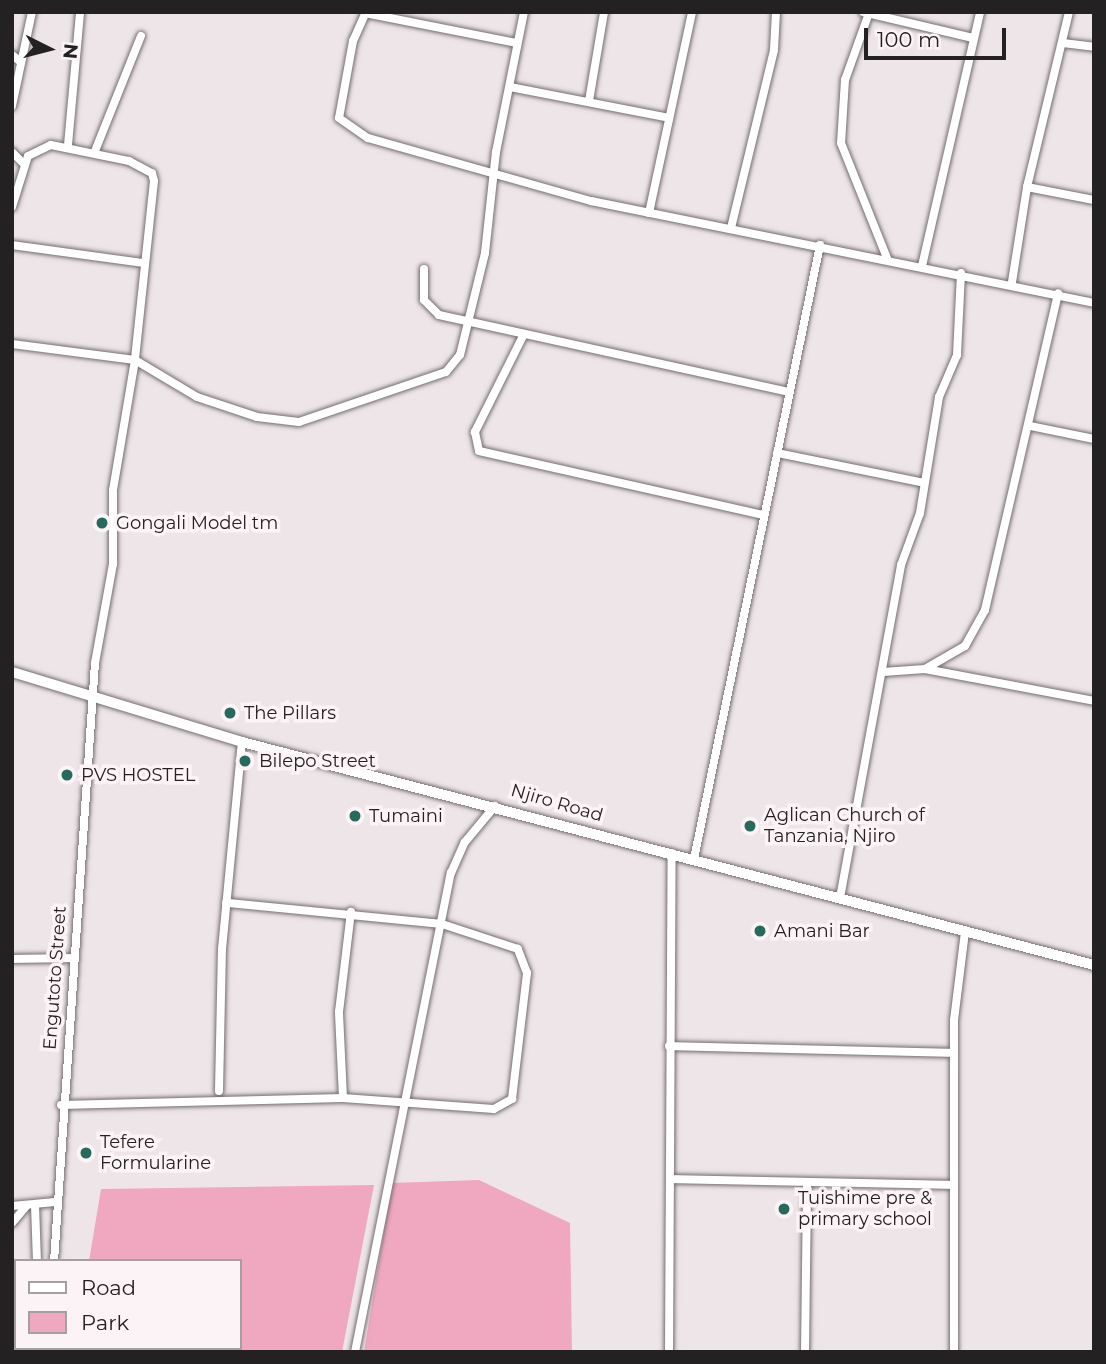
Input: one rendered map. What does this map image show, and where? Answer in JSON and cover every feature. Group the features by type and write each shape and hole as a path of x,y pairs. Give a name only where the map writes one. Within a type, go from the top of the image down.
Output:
{"street":[{"path":"12,106 32,12"},
{"path":"68,145 80,12"},
{"path":"12,344 135,360 197,397 257,417 308,421 446,372 460,355 469,322 524,12"},
{"path":"589,102 604,12"},
{"path":"649,213 692,12"},
{"path":"731,228 774,50 775,12"},
{"path":"922,266 980,12"},
{"path":"1012,282 1027,187 1069,12"},
{"path":"517,43 365,13 343,94 344,126 495,172 649,213 1012,282 1094,303"},
{"path":"887,258 841,143 845,80 866,13 973,38"},
{"path":"12,207 23,164 36,150 68,145 95,151 141,36"},
{"path":"1063,43 1094,47"},
{"path":"12,55 21,62"},
{"path":"510,87 669,118"},
{"name":"Engutoto Street","path":"54,1259 61,1105 92,698 113,564 113,491 135,360 152,173 95,151"},
{"path":"12,152 23,164"},
{"path":"1027,187 1094,200"},
{"path":"694,859 820,245"},
{"path":"12,246 145,263"},
{"path":"424,269 426,306 469,322 790,392"},
{"path":"840,898 901,565 925,483 939,397 958,346 961,273"},
{"path":"925,669 976,635 997,574 1058,293"},
{"path":"524,334 475,432 479,451 764,515"},
{"path":"1030,426 1094,439"},
{"path":"777,453 925,483"},
{"path":"883,672 925,669 1094,701"},
{"name":"Njiro Road","path":"12,672 242,742 496,804 1094,965"},
{"path":"219,1091 226,903 242,742"},
{"path":"355,1352 458,854 496,804"},
{"path":"669,1352 672,853"},
{"path":"61,1105 343,1098 494,1109 505,1107 516,1089 523,954 442,924 351,912 226,903"},
{"path":"343,1098 339,1012 351,912"},
{"path":"954,1352 954,1053 965,932"},
{"path":"12,959 73,958"},
{"path":"669,1046 954,1053"},
{"path":"671,1179 807,1186 953,1185"},
{"path":"805,1352 807,1186"},
{"path":"21,1207 55,1202"},
{"path":"12,1223 21,1207"},
{"path":"21,1207 36,1259"}],"green space":[{"path":"479,1180 570,1223 572,1352 364,1352 392,1183"},
{"path":"374,1185 342,1352 75,1352 242,1350 242,1259 89,1259 101,1189"}],"place":[{"name":"Gongali Model tm","path":"102,523"},
{"name":"The Pillars","path":"230,713"},
{"name":"Bilepo Street","path":"245,761"},
{"name":"PVS HOSTEL","path":"67,775"},
{"name":"Tumaini","path":"355,816"},
{"name":"Aglican Church of Tanzania, Njiro","path":"750,826"},
{"name":"Amani Bar","path":"760,931"},
{"name":"Tefere Formularine","path":"86,1153"},
{"name":"Tuishime pre & primary school","path":"784,1209"}]}
